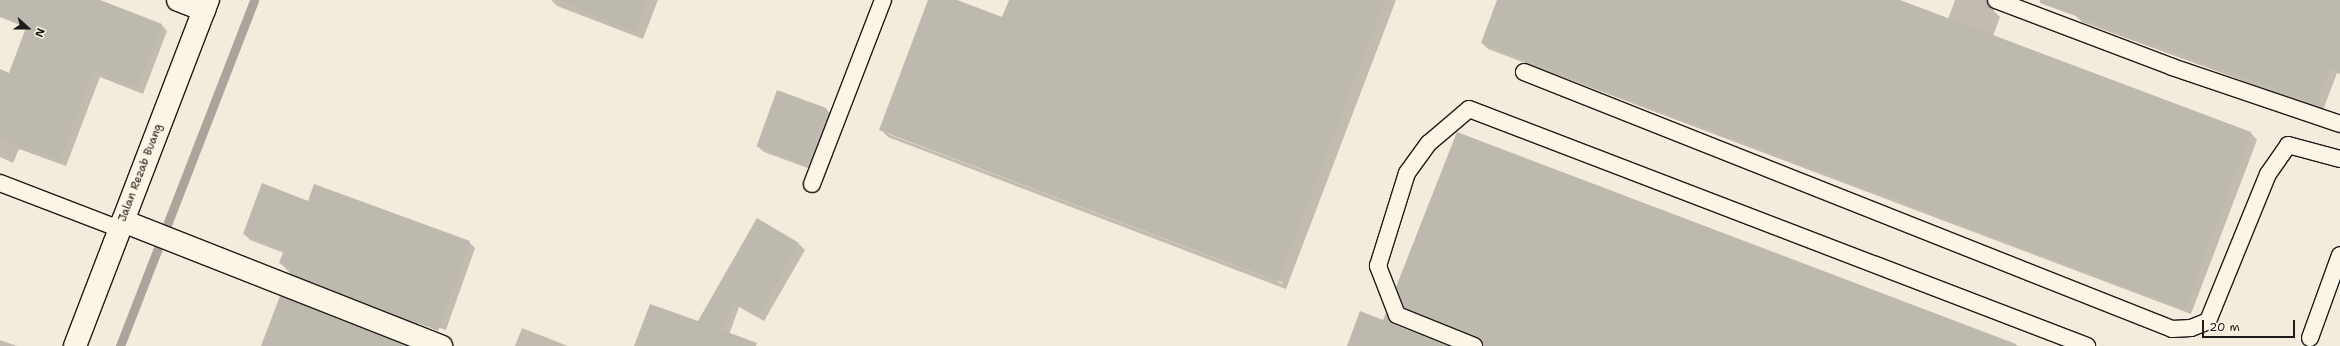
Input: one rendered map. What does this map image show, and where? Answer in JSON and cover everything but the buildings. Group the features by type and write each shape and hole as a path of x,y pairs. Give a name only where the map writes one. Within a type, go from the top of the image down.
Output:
{"street":[{"path":"178,0 206,5"},
{"name":"Jalan Rezab Buang","path":"75,346 127,226 206,5"},
{"path":"127,226 173,240 441,346"}],"lane":[{"path":"812,184 883,0"},
{"path":"1996,0 2172,67 2340,124"},
{"path":"1524,72 2172,329 2192,328 2208,321 2268,174 2288,145 2340,160"},
{"path":"1474,346 1397,315 1378,266 1407,173 1429,143 1470,109 2087,346"},
{"path":"0,183 127,226"},
{"path":"2310,338 2340,255"}],"waterway":[{"path":"120,346 254,0"}]}
